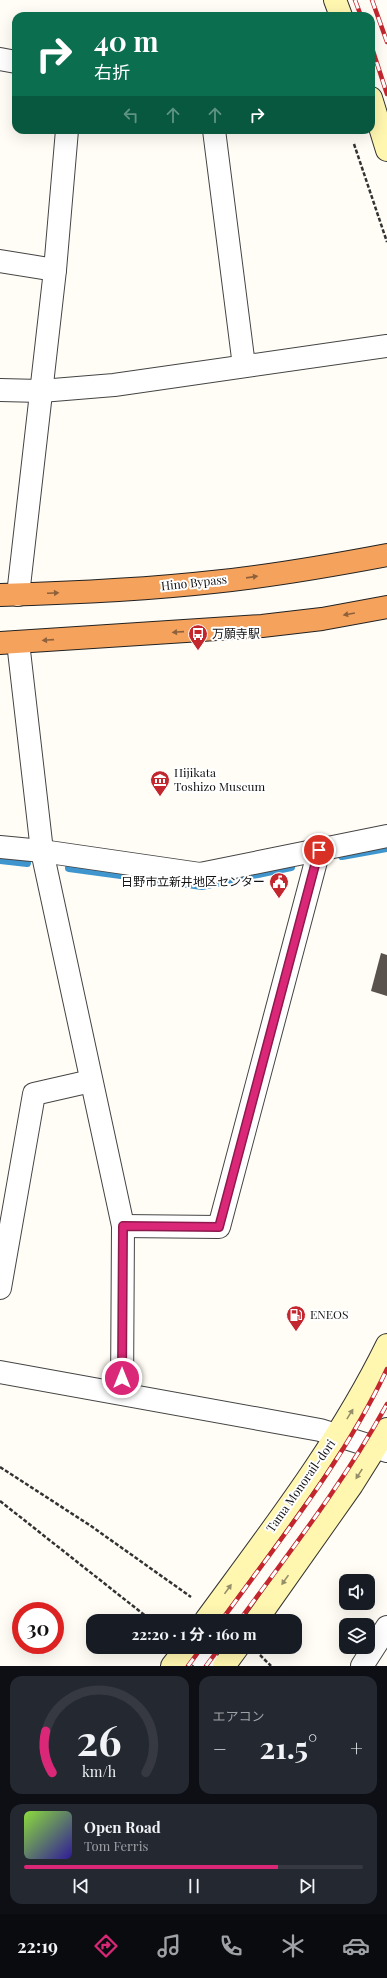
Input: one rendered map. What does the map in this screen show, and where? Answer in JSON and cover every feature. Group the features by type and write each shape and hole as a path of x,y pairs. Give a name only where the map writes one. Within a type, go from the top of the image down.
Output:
{"highway":[{"name":"Hino Bypass","path":"9,595 111,591 213,582 322,567 387,555"},
{"path":"9,642 262,626 322,619 387,607"}],"main road":[{"path":"335,0 340,12"},
{"path":"375,111 387,150"},
{"name":"Tama Monorail-dori","path":"211,1614 312,1474 366,1389 387,1345"},
{"path":"261,1614 384,1442"},
{"path":"224,1666 233,1654"}],"street":[{"path":"0,59 12,61"},
{"path":"9,595 41,391 55,270 67,134"},
{"path":"215,134 244,366"},
{"path":"0,261 55,270"},
{"path":"0,390 41,391 114,385 387,346"},
{"path":"9,642 42,851 123,1226 122,1393"},
{"path":"0,847 42,851 200,874 387,836"},
{"path":"123,1226 219,1227 319,850"},
{"path":"0,1288 34,1094 91,1081"},
{"path":"0,1372 122,1393 384,1442"},
{"path":"362,1666 387,1627"},
{"path":"181,1655 213,1666"}],"path":[{"path":"354,144 387,241"},
{"path":"0,1467 91,1526 193,1598"},
{"path":"0,1501 143,1614"},
{"path":"260,1654 271,1666"}],"building":[{"path":"381,953 387,955 387,996 371,991"}],"waterway":[{"path":"342,856 387,848"},
{"path":"0,860 27,863"},
{"path":"69,868 202,886 291,867"}],"railway":[{"path":"355,0 360,12"},
{"path":"372,0 387,42"},
{"path":"375,57 387,94"},
{"path":"226,1614 310,1499 352,1435 387,1369"},
{"path":"244,1614 335,1488 371,1433 387,1404"},
{"path":"188,1666 197,1654"},
{"path":"206,1666 215,1654"}],"place":[{"name":"万願寺駅","path":"198,651"},
{"name":"Hijikata Toshizo Museum","path":"160,797"},
{"name":"日野市立新井地区センター","path":"279,899"},
{"name":"ENEOS","path":"296,1332"}],"route":[{"path":"122,1378 123,1226 219,1227 319,850"}]}
